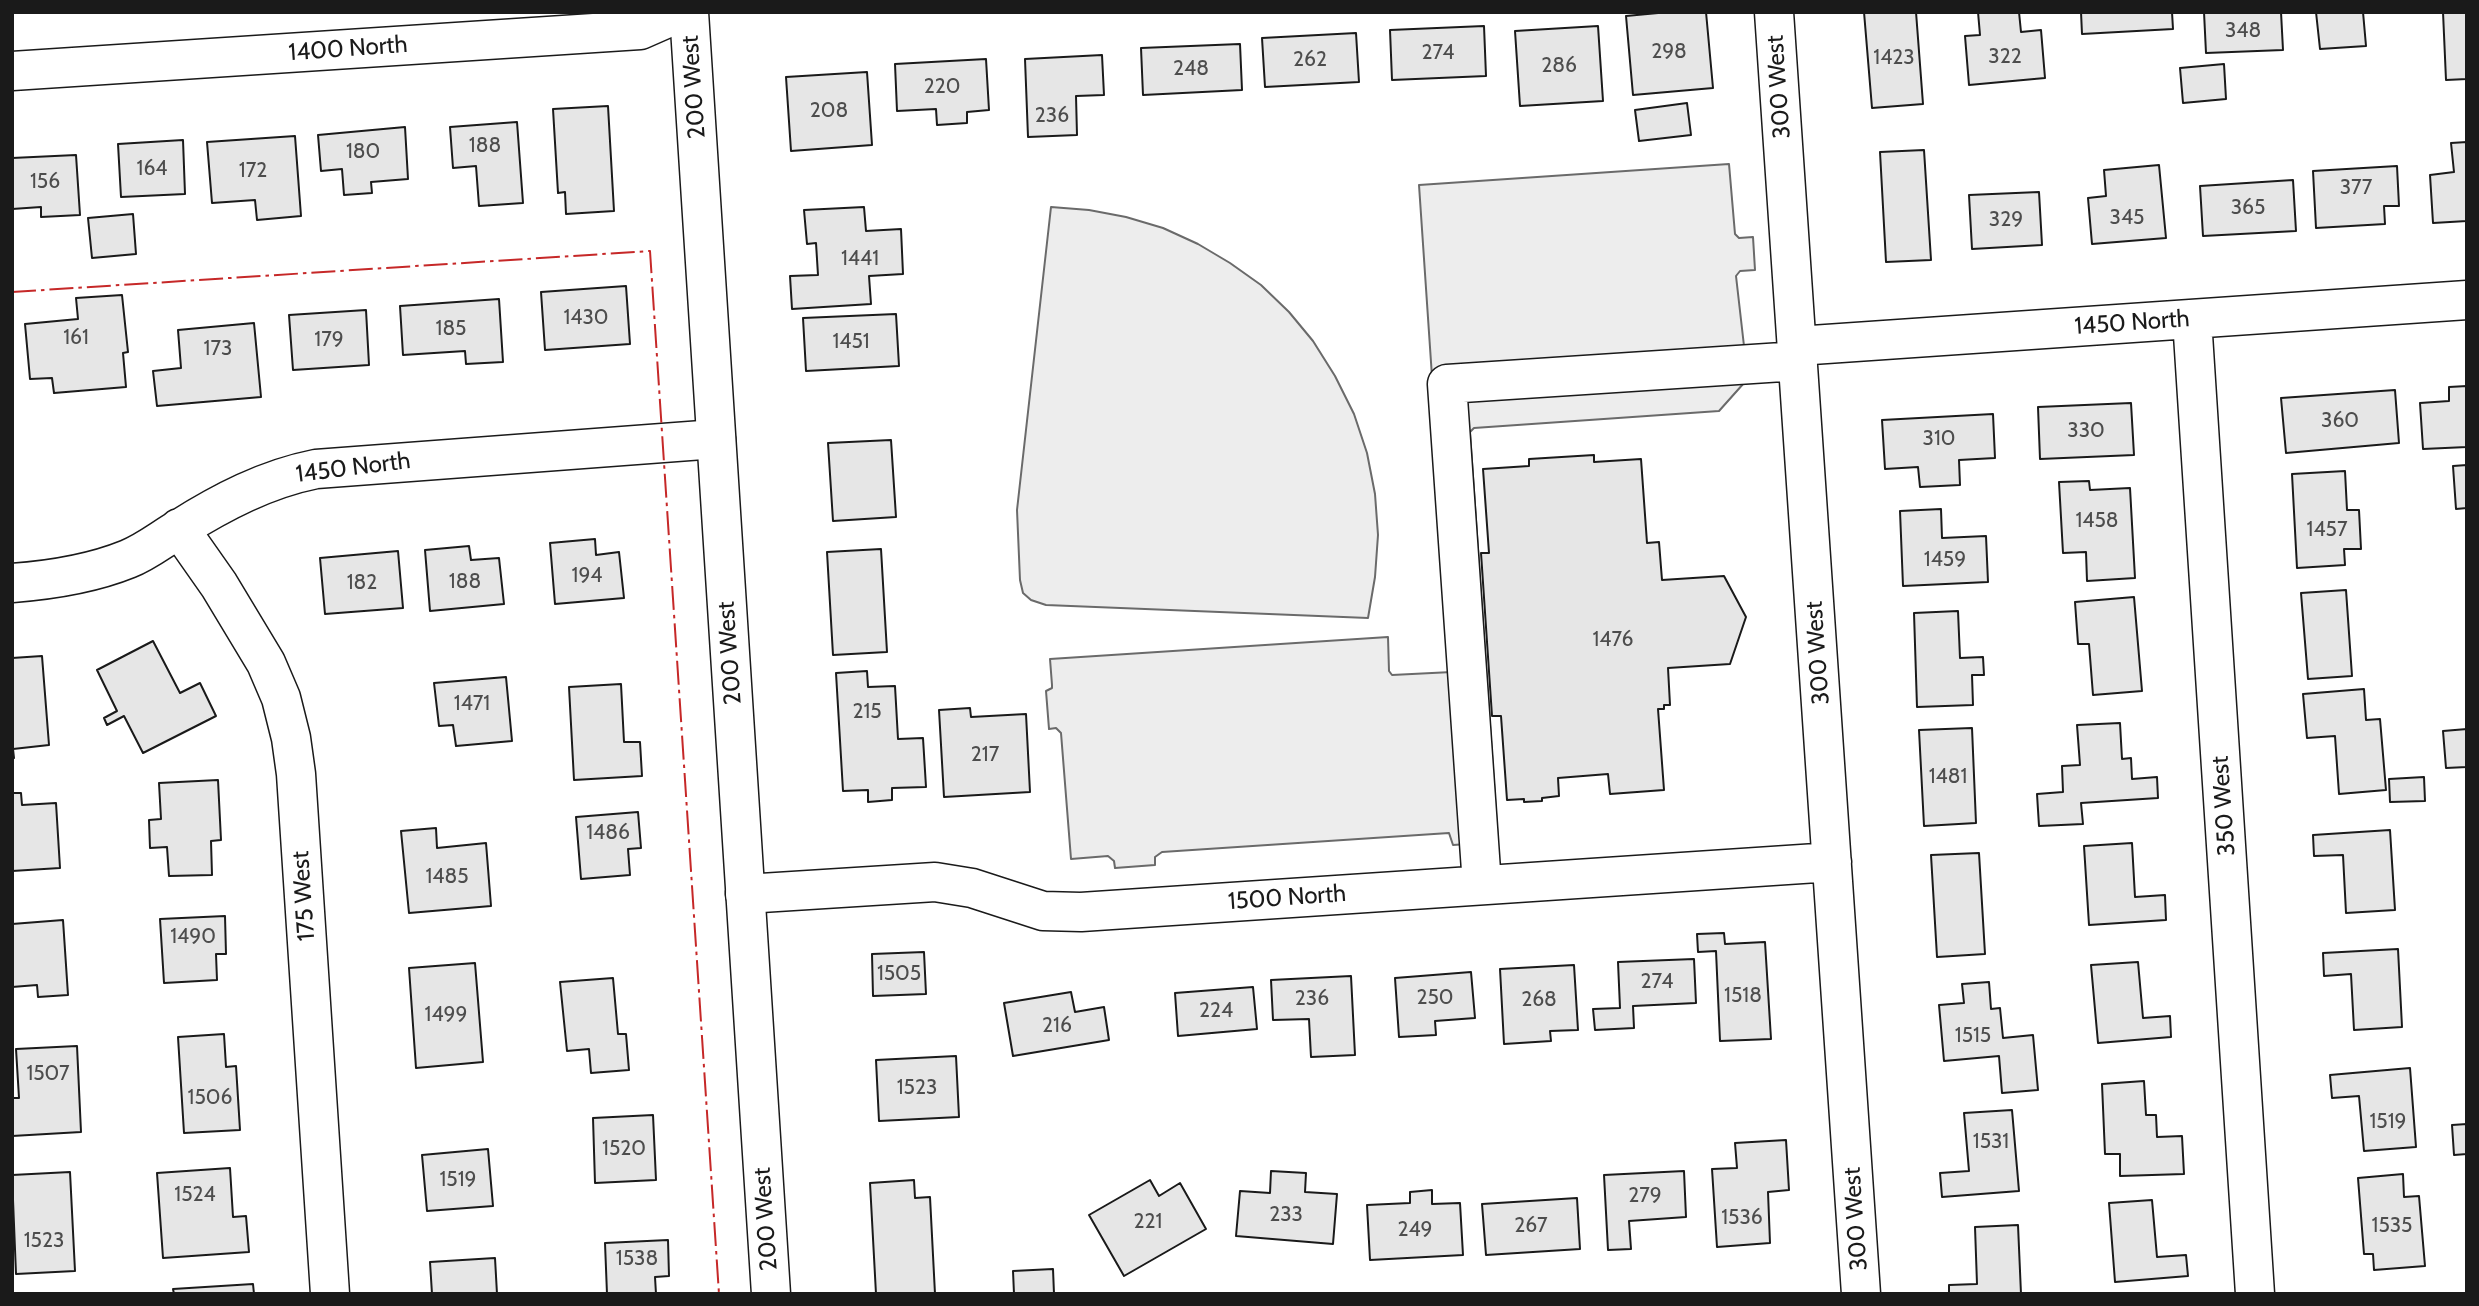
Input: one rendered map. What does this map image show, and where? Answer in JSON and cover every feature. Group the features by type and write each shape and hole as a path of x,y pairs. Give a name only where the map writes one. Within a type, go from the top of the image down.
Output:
{"street":[{"name":"1400 North","path":"12,71 640,30 681,12"},
{"name":"200 West","path":"689,12 771,1294"},
{"name":"300 West","path":"1774,12 1861,1294"},
{"name":"1450 North","path":"1482,885 1447,384 2192,319 2467,300"},
{"name":"350 West","path":"2192,319 2255,1294"},
{"name":"1450 North","path":"12,583 49,580 104,568 130,558 258,485 316,469 716,439"},
{"name":"175 West","path":"179,528 219,585 266,663 281,698 291,738 296,774 330,1294"},
{"name":"1500 North","path":"745,894 935,882 972,888 1043,911 1081,912 1832,862"}],"shaded area":[{"path":"1729,164 1735,234 1739,238 1753,237 1755,270 1740,271 1736,276 1744,346 1744,383 1719,411 1474,428 1470,432 1498,842 1453,845 1449,833 1162,852 1155,857 1155,865 1115,868 1114,861 1108,856 1071,859 1061,733 1056,728 1049,729 1046,691 1052,688 1050,659 1388,637 1389,671 1392,675 1452,672 1419,185"},
{"path":"1051,207 1126,217 1163,228 1198,244 1261,285 1289,312 1313,341 1354,414 1367,453 1375,494 1378,535 1368,618 1046,605 1031,600 1023,593 1017,510"}],"building":[{"path":"1706,12 1713,88 1633,95 1626,16"},
{"path":"1864,12 1916,12 1923,104 1872,108"},
{"path":"1978,12 2019,12 2021,32 2041,30 2045,78 1969,85 1965,36 1980,35"},
{"path":"2081,12 2172,12 2173,29 2082,34"},
{"path":"2204,12 2281,12 2283,50 2206,53"},
{"path":"2316,12 2363,12 2366,46 2320,49"},
{"path":"2443,12 2467,12 2467,79 2446,80"},
{"path":"1484,26 1486,76 1392,80 1390,30"},
{"path":"1598,26 1603,101 1520,106 1515,31"},
{"path":"1356,33 1359,82 1265,87 1262,38"},
{"path":"1240,44 1242,90 1143,95 1141,48"},
{"path":"1102,55 1104,95 1076,96 1077,135 1028,137 1025,59"},
{"path":"986,59 989,110 967,112 967,123 937,125 936,109 897,111 895,64"},
{"path":"2224,64 2226,99 2183,103 2180,68"},
{"path":"867,72 872,145 791,151 786,77"},
{"path":"1687,103 1691,135 1639,141 1635,110"},
{"path":"608,106 614,211 566,214 565,192 558,193 553,109"},
{"path":"517,122 523,203 479,206 476,166 453,168 450,127"},
{"path":"405,127 408,179 371,182 372,193 344,195 342,169 321,171 318,135"},
{"path":"295,136 301,216 257,220 255,200 212,203 207,142"},
{"path":"183,140 185,194 121,197 118,144"},
{"path":"2467,142 2467,221 2433,223 2430,175 2454,172 2451,143"},
{"path":"1924,150 1931,260 1886,262 1880,152"},
{"path":"76,155 80,215 41,217 41,207 12,209 12,158"},
{"path":"2159,165 2166,238 2092,244 2088,198 2106,196 2104,170"},
{"path":"2397,166 2399,206 2384,206 2385,224 2316,228 2313,171"},
{"path":"2293,180 2296,231 2203,236 2200,186"},
{"path":"2039,192 2042,245 1972,249 1969,195"},
{"path":"864,207 866,231 901,229 903,274 869,276 871,304 792,309 790,276 818,275 816,243 807,244 804,210"},
{"path":"133,214 136,254 92,258 88,218"},
{"path":"626,286 630,344 545,350 541,292"},
{"path":"122,295 128,352 123,353 126,387 54,393 52,378 30,379 25,324 78,319 76,298"},
{"path":"499,299 503,362 466,364 465,351 403,355 400,306"},
{"path":"366,310 369,365 293,370 289,315"},
{"path":"896,314 899,366 806,371 803,318"},
{"path":"254,323 261,397 157,406 153,371 181,368 178,330"},
{"path":"2467,386 2467,447 2423,449 2420,403 2449,401 2449,387"},
{"path":"2395,390 2399,443 2286,453 2281,398"},
{"path":"2131,403 2134,455 2040,459 2038,407"},
{"path":"1993,414 1995,458 1959,460 1960,485 1920,487 1918,467 1885,469 1882,420"},
{"path":"891,440 896,517 833,521 828,443"},
{"path":"1594,455 1594,462 1641,459 1647,543 1659,542 1662,580 1724,576 1746,617 1730,664 1668,668 1670,705 1658,709 1664,790 1610,794 1608,774 1558,778 1559,796 1542,798 1542,801 1507,800 1501,716 1492,716 1481,553 1489,553 1483,469 1529,466 1529,459"},
{"path":"2467,465 2467,508 2456,509 2453,466"},
{"path":"2345,471 2347,510 2359,510 2361,549 2344,549 2345,565 2297,568 2292,474"},
{"path":"2089,481 2090,490 2130,488 2135,578 2087,581 2086,552 2063,553 2059,482"},
{"path":"1941,509 1942,538 1986,536 1988,582 1903,586 1900,511"},
{"path":"595,539 596,555 619,552 624,598 555,604 550,543"},
{"path":"469,546 471,560 499,558 504,604 430,611 425,550"},
{"path":"881,549 887,652 833,655 827,552"},
{"path":"398,551 403,608 325,614 320,558"},
{"path":"2346,590 2352,676 2308,679 2301,593"},
{"path":"2134,597 2142,691 2093,695 2089,644 2078,644 2075,602"},
{"path":"1958,611 1960,658 1983,657 1984,675 1972,675 1973,705 1917,707 1914,613"},
{"path":"153,641 180,693 200,683 216,716 143,753 124,716 107,725 104,718 117,711 97,670"},
{"path":"42,656 49,745 13,749 12,758 12,658"},
{"path":"867,671 868,687 895,686 898,739 923,738 926,787 892,788 892,800 868,802 868,790 843,791 836,673"},
{"path":"506,677 512,741 456,746 453,725 439,726 434,683"},
{"path":"621,684 624,742 640,742 642,776 574,780 569,687"},
{"path":"2364,689 2366,720 2380,719 2386,790 2339,794 2335,736 2307,738 2303,694"},
{"path":"970,708 971,717 1026,714 1030,792 944,797 939,710"},
{"path":"2120,723 2122,759 2131,758 2132,779 2157,777 2158,798 2081,803 2083,824 2039,826 2037,794 2063,792 2062,766 2080,765 2077,725"},
{"path":"1972,728 1976,823 1924,826 1919,730"},
{"path":"2467,729 2467,767 2446,768 2443,731"},
{"path":"2424,777 2425,801 2390,802 2389,779"},
{"path":"218,780 221,840 211,841 212,875 169,876 167,847 150,848 149,820 161,819 159,783"},
{"path":"12,793 21,793 22,805 56,803 60,868 12,871"},
{"path":"638,812 641,848 628,849 630,875 581,879 576,817"},
{"path":"436,828 437,848 486,843 491,906 409,913 401,831"},
{"path":"2390,830 2395,910 2346,913 2343,855 2314,856 2313,835"},
{"path":"2132,843 2135,897 2165,895 2166,920 2089,925 2084,846"},
{"path":"1979,853 1985,954 1937,957 1931,855"},
{"path":"225,916 226,954 216,954 217,980 164,983 160,919"},
{"path":"63,920 68,995 38,997 37,985 12,987 12,924"},
{"path":"1724,933 1725,944 1765,942 1771,1039 1720,1041 1716,951 1698,952 1697,934"},
{"path":"2398,949 2402,1027 2354,1030 2351,974 2324,976 2323,953"},
{"path":"924,952 926,994 873,996 872,954"},
{"path":"1694,959 1696,1003 1633,1006 1634,1028 1595,1030 1593,1009 1620,1008 1618,962"},
{"path":"2138,962 2143,1018 2170,1016 2171,1037 2098,1043 2091,965"},
{"path":"475,963 483,1062 416,1068 409,968"},
{"path":"1574,965 1578,1030 1550,1031 1551,1041 1504,1044 1500,969"},
{"path":"1471,972 1475,1018 1435,1021 1436,1035 1399,1037 1395,978"},
{"path":"1351,976 1355,1055 1311,1057 1309,1019 1273,1020 1271,980"},
{"path":"613,978 618,1034 626,1034 629,1070 591,1073 589,1049 567,1051 560,982"},
{"path":"1989,982 1991,1009 2000,1008 2003,1038 2033,1035 2038,1090 2002,1093 1999,1056 1944,1061 1939,1005 1964,1003 1962,984"},
{"path":"1253,987 1257,1029 1178,1036 1175,993"},
{"path":"1071,992 1075,1012 1104,1007 1109,1040 1013,1056 1004,1003"},
{"path":"224,1034 226,1067 236,1066 240,1130 184,1133 178,1037"},
{"path":"77,1046 81,1132 12,1136 12,1098 19,1098 16,1049"},
{"path":"956,1056 959,1117 879,1121 876,1060"},
{"path":"2410,1068 2416,1147 2364,1151 2359,1096 2332,1098 2330,1075"},
{"path":"2144,1081 2146,1115 2156,1115 2157,1137 2182,1136 2184,1174 2120,1176 2120,1154 2105,1154 2102,1084"},
{"path":"2012,1110 2019,1191 1942,1197 1940,1173 1969,1171 1964,1113"},
{"path":"653,1115 656,1180 595,1183 593,1118"},
{"path":"2467,1124 2467,1154 2454,1155 2452,1125"},
{"path":"1786,1140 1789,1190 1768,1192 1770,1243 1717,1247 1712,1169 1737,1168 1735,1143"},
{"path":"488,1149 493,1206 427,1211 422,1155"},
{"path":"230,1168 233,1217 246,1216 249,1252 163,1258 157,1173"},
{"path":"1271,1171 1306,1173 1305,1192 1337,1194 1333,1244 1236,1236 1240,1191 1270,1193"},
{"path":"1684,1171 1686,1217 1629,1221 1631,1249 1608,1250 1604,1175"},
{"path":"70,1172 75,1271 16,1274 12,1175"},
{"path":"2403,1174 2404,1197 2419,1196 2425,1266 2374,1270 2373,1254 2364,1254 2358,1178"},
{"path":"914,1180 915,1198 930,1197 935,1294 876,1294 870,1183"},
{"path":"1150,1180 1159,1196 1180,1183 1206,1229 1124,1276 1089,1215"},
{"path":"1432,1190 1432,1204 1460,1203 1463,1255 1370,1260 1367,1205 1410,1203 1410,1192"},
{"path":"1577,1198 1580,1249 1486,1255 1482,1204"},
{"path":"2152,1200 2157,1257 2186,1255 2188,1276 2115,1282 2109,1203"},
{"path":"2018,1225 2021,1294 1949,1294 1949,1285 1977,1284 1975,1227"},
{"path":"668,1240 669,1276 655,1277 656,1294 607,1294 605,1243"},
{"path":"495,1258 497,1294 432,1294 430,1262"},
{"path":"1053,1269 1054,1294 1014,1294 1013,1271"},
{"path":"253,1284 254,1294 174,1294 173,1289"}],"power":[{"path":"12,292 650,251 719,1294"}]}
